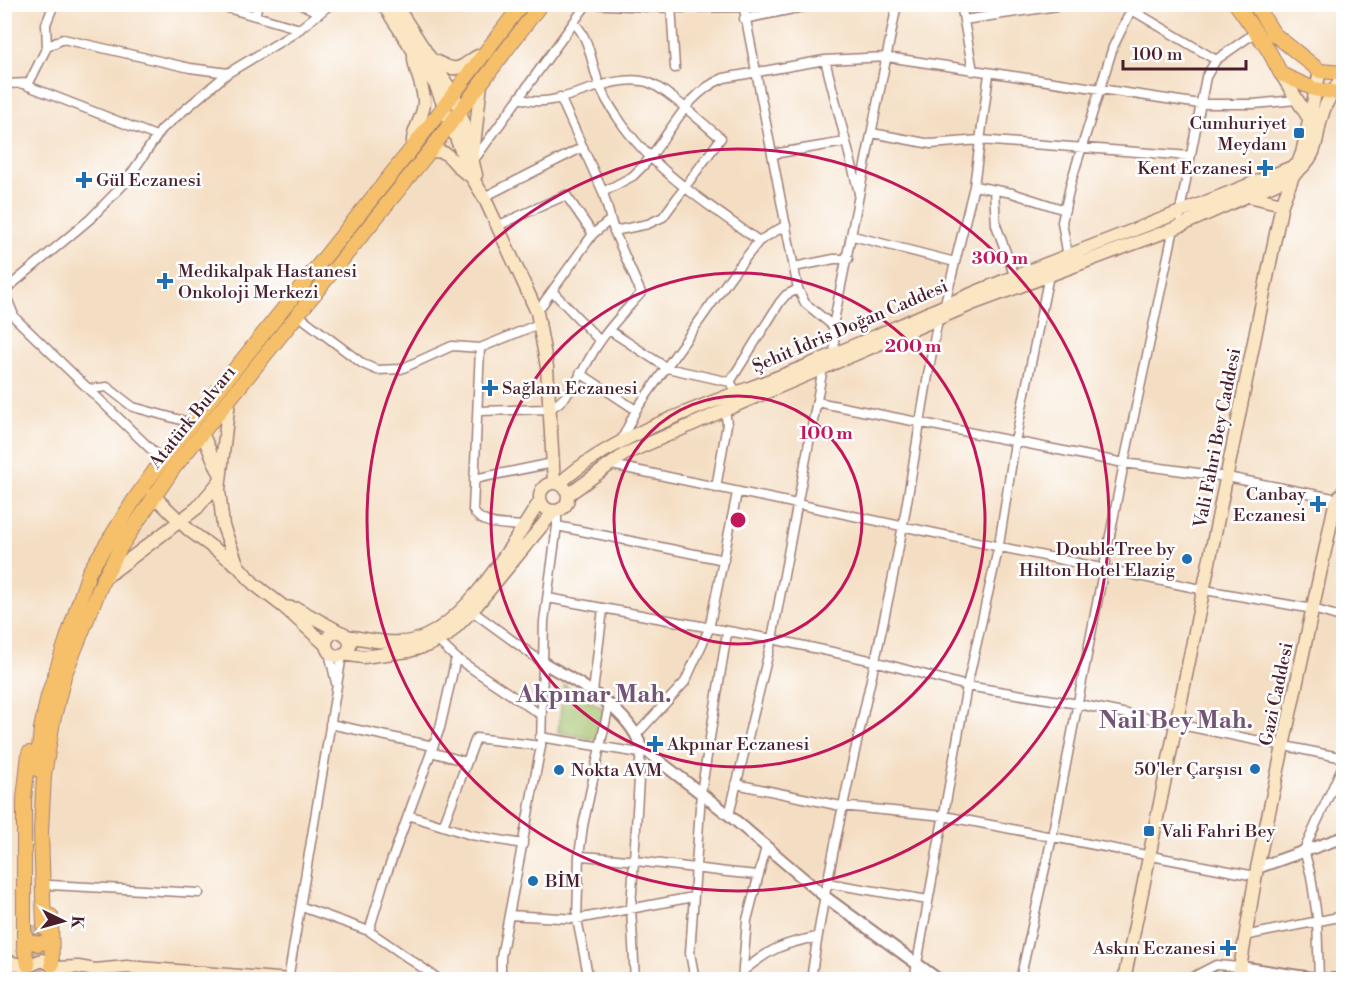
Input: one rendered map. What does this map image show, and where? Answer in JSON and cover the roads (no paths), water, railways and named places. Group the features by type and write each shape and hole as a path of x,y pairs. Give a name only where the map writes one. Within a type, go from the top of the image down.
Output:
{"main road":[{"path":"383,4 449,100"},
{"path":"395,4 431,60 473,157"},
{"name":"Atatürk Bulvarı","path":"39,927 44,775 53,722 64,676 103,580 153,495 197,428 522,4"},
{"name":"Atatürk Bulvarı","path":"39,927 33,825 40,729 57,665 89,572 162,460 229,400 429,152 541,4"},
{"path":"1236,4 1256,32 1308,117"},
{"path":"1255,4 1274,34 1320,70 1342,73 1339,94 1324,108 1314,154 1305,166 1294,170"},
{"path":"413,147 413,136 424,104 414,60 414,49"},
{"path":"431,60 455,68 464,66 474,57 485,53"},
{"name":"Vali Fahri Bey Caddesi","path":"1124,980 1174,723 1205,590 1282,204 1294,170 1320,70"},
{"path":"1281,74 1314,89 1339,94"},
{"path":"473,178 481,84"},
{"path":"153,495 177,520 238,566 254,584 285,607 335,656 343,654 363,657 409,651 438,641 454,630 555,511 566,504 568,495 557,484 539,317 473,178 456,115"},
{"path":"429,152 440,151 448,154 462,171 473,178"},
{"name":"Şehit İdris Doğan Caddesi","path":"568,495 607,464 725,410 938,319 1173,229 1249,196 1294,170"},
{"name":"Şehit İdris Doğan Caddesi","path":"557,484 580,465 620,443 734,387 835,353 1015,277 1294,170"},
{"path":"1249,196 1282,204"},
{"path":"229,400 219,478 223,526 238,566"},
{"path":"197,428 219,478"},
{"path":"23,980 50,885 50,790 59,725 103,580 177,520 197,507 219,478"},
{"path":"327,649 330,635 343,634 401,643 430,634 450,620 467,603 524,526 540,501 543,488 557,484"},
{"name":"Gazi Caddesi","path":"1239,973 1256,872 1313,609 1341,496"},
{"path":"540,501 545,508 555,511"},
{"path":"285,607 298,609 343,634 349,646 343,654"},
{"path":"39,927 54,971"},
{"path":"4,960 27,966 42,960 54,971 126,967 289,979"},
{"path":"95,970 204,980"}],"street":[{"path":"4,84 29,83 46,47 46,24 54,4"},
{"path":"214,4 300,29"},
{"path":"255,16 258,4"},
{"path":"300,4 320,13"},
{"path":"162,460 15,318 4,291 90,219 124,184 156,136 228,73 300,29 331,4"},
{"path":"473,157 520,98 588,4 743,6 798,289 805,303 833,326"},
{"path":"744,19 818,4"},
{"path":"835,353 833,326 853,236 897,4"},
{"path":"961,4 973,71"},
{"path":"964,20 1070,4"},
{"path":"1122,4 1216,60"},
{"path":"671,6 675,68"},
{"path":"1068,257 1063,231 1065,210 1081,148 1113,47 1132,8"},
{"path":"574,23 584,37 600,86 627,132 651,158 759,241"},
{"path":"1020,980 1052,837 1124,463 1173,229 1179,214 1206,77 1216,60 1256,32"},
{"path":"46,47 63,39 190,68 228,73"},
{"path":"603,192 633,176 651,158 695,96 712,83 724,78 758,74 825,60 887,57 1200,104 1254,104 1296,100"},
{"path":"825,60 860,196"},
{"path":"944,307 974,186 990,74"},
{"path":"520,98 539,102 600,86 645,82 658,88 721,138 663,217 648,224 614,231"},
{"path":"20,83 156,136"},
{"path":"478,411 549,409 568,394 600,341 641,293 614,231 603,192 560,97"},
{"path":"872,134 931,144 980,141 1190,156"},
{"path":"772,154 845,142"},
{"path":"484,197 583,147"},
{"path":"974,186 1065,210"},
{"path":"994,190 996,225 1015,277"},
{"path":"497,226 566,195 593,234"},
{"path":"298,315 363,364 377,370 401,369 452,346 480,348 539,317 553,292 593,234 610,220"},
{"path":"620,443 636,410 759,241 786,225"},
{"path":"853,236 955,262"},
{"path":"794,267 848,259"},
{"path":"914,980 967,686 999,545 1015,442 1049,275"},
{"path":"609,330 667,368 734,387 780,302 798,289"},
{"path":"553,292 600,341"},
{"path":"812,980 817,937 842,806 903,526 938,319"},
{"path":"480,348 473,510 480,519 524,526"},
{"path":"729,815 772,639 823,368"},
{"path":"580,372 636,410"},
{"path":"89,389 107,387 133,407 197,428"},
{"path":"817,402 1124,463 1341,496"},
{"path":"716,488 727,424 725,410"},
{"path":"474,479 554,463"},
{"path":"607,464 1205,590 1313,609 1344,618"},
{"path":"637,734 685,682 709,629 737,493"},
{"path":"501,980 500,967 540,741 547,584 557,526 555,511"},
{"path":"557,526 724,560"},
{"path":"548,598 727,633 772,639 874,661 967,686 1078,704 1344,758"},
{"path":"593,692 603,609"},
{"path":"472,611 542,662 593,692 637,734 641,750 631,908 635,980"},
{"path":"695,980 690,953 701,793 727,633"},
{"path":"438,641 456,658 541,715"},
{"path":"327,649 337,687"},
{"path":"289,979 343,654"},
{"path":"369,931 384,880 433,749 456,658"},
{"path":"590,980 576,919 579,856 609,705"},
{"path":"330,724 433,749 467,762"},
{"path":"443,826 476,738 641,750 729,815 824,897 918,962 939,980"},
{"path":"1319,979 1317,920 1311,876 1304,850 1344,763"},
{"path":"736,784 842,806 944,816 1148,855 1256,872 1304,850 1344,837"},
{"path":"408,815 471,835 523,844"},
{"path":"742,975 747,920 766,847"},
{"path":"579,856 633,859 696,870 757,875"},
{"path":"827,883 927,900"},
{"path":"50,885 199,893"},
{"path":"509,915 576,919 693,897"},
{"path":"302,907 369,931 440,980"},
{"path":"1244,936 1344,916"},
{"path":"742,975 769,950 782,944 817,937"},
{"path":"1187,980 1216,965 1239,973 1319,979 1344,977"}],"tunnel":[{"path":"36,925 37,980"}],"place":[{"name":"Cumhuriyet Meydanı","path":"1299,133"},
{"name":"Kent Eczanesi","path":"1265,168"},
{"name":"Gül Eczanesi","path":"84,180"},
{"name":"Medikalpak Hastanesi Onkoloji Merkezi","path":"165,281"},
{"name":"Sağlam Eczanesi","path":"490,388"},
{"name":"Canbay Eczanesi","path":"1318,504"},
{"name":"DoubleTree by Hilton Hotel Elazig","path":"1187,559"},
{"name":"Akpınar Eczanesi","path":"655,744"},
{"name":"50'ler Çarşısı","path":"1255,769"},
{"name":"Nokta AVM","path":"559,770"},
{"name":"Vali Fahri Bey","path":"1149,831"},
{"name":"BİM","path":"533,881"},
{"name":"Askın Eczanesi","path":"1228,948"}],"district":[{"name":"Akpınar Mah.","path":"594,694"},
{"name":"Nail Bey Mah.","path":"1176,720"}]}
